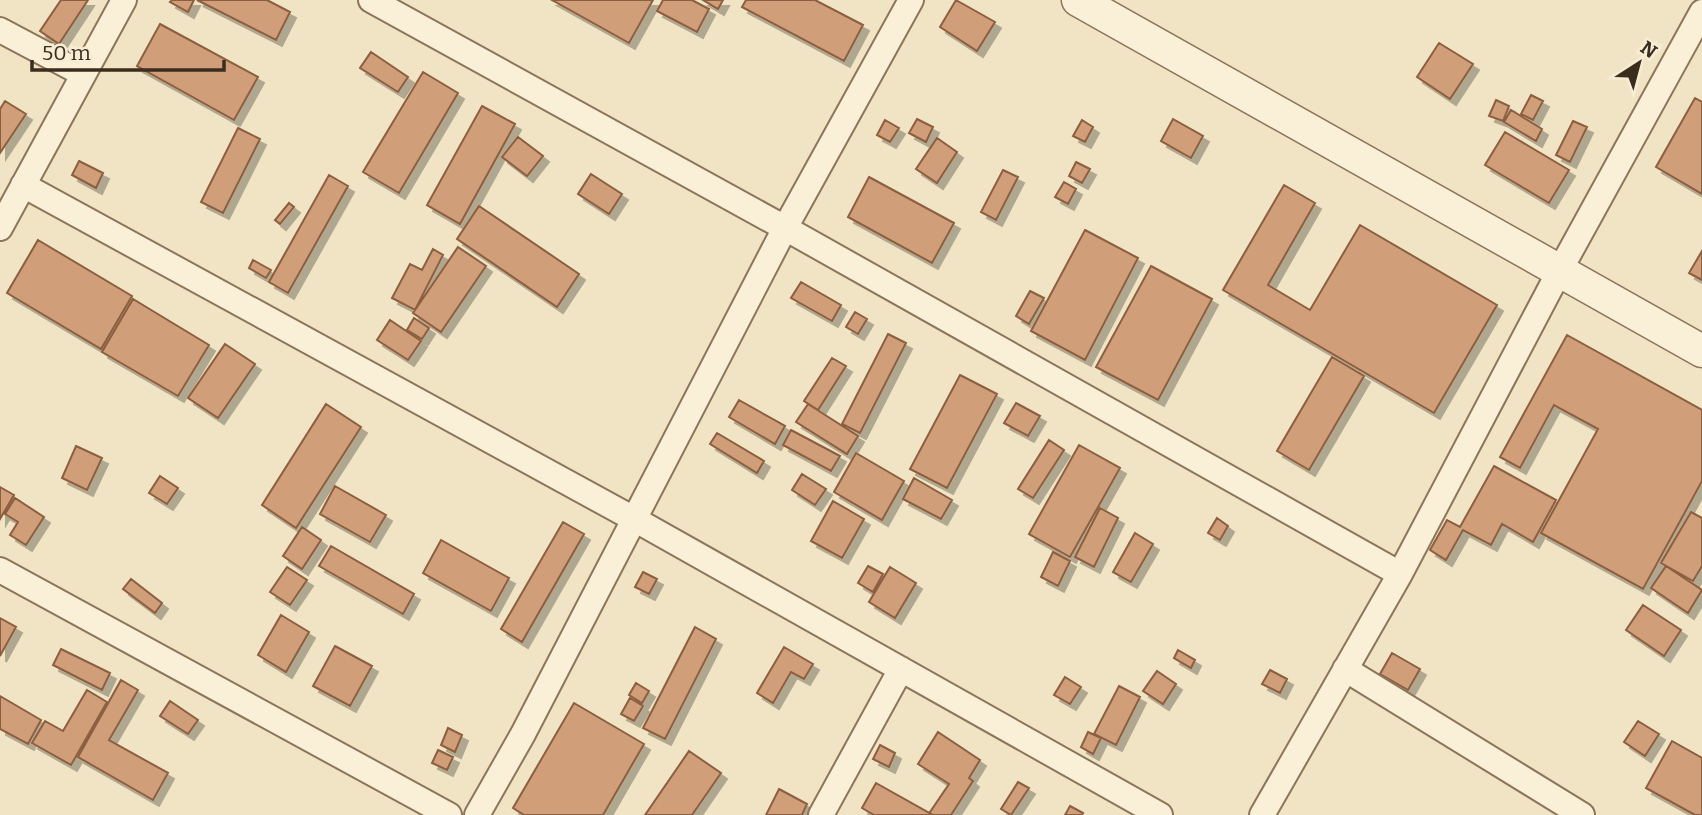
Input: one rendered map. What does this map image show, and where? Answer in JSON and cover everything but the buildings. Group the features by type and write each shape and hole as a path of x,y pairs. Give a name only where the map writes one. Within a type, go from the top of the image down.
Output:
{"street":[{"path":"0,228 124,0"},
{"path":"371,0 785,228 1400,574"},
{"path":"477,815 785,228 911,0"},
{"path":"1078,0 1702,351"},
{"path":"1262,815 1400,574 1560,270 1695,43 1702,12"},
{"path":"0,30 83,74"},
{"path":"23,185 634,519 1160,815"},
{"path":"0,570 449,815"},
{"path":"821,815 901,669"},
{"path":"1345,669 1582,815"}]}
